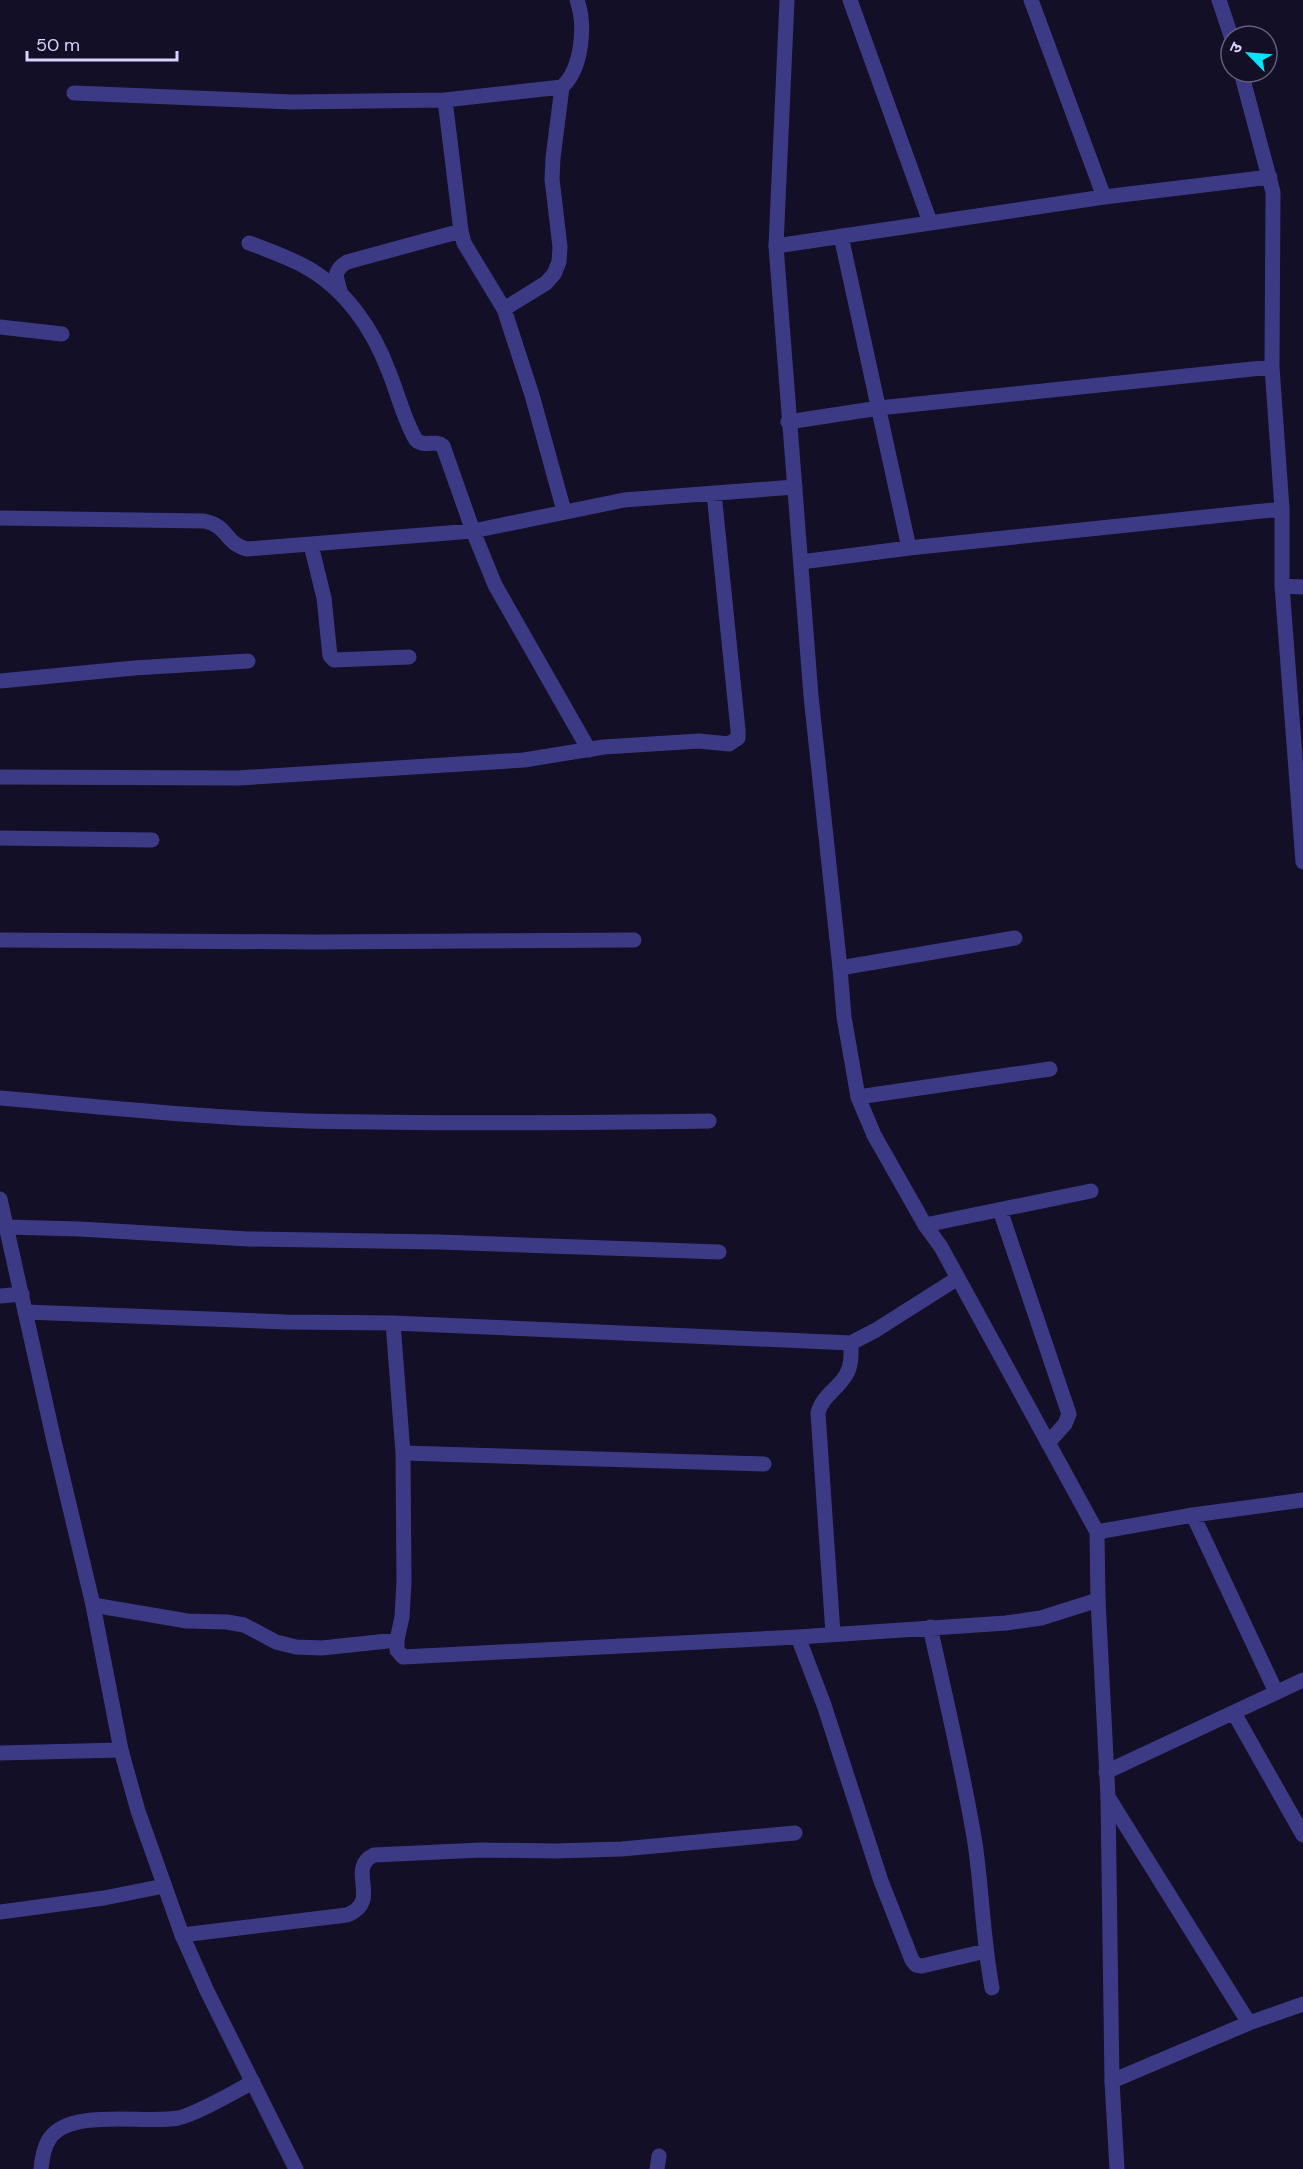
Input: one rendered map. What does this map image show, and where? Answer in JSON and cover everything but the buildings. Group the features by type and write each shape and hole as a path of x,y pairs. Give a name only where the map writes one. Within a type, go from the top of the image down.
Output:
{"street":[{"path":"74,93 293,102 445,100 562,87 570,80 577,63 582,19 577,0"},
{"path":"787,0 776,246 810,696 844,1017 858,1097 874,1135 924,1225 941,1247 1097,1532 1098,1600 1108,1797 1112,2081 1117,2169"},
{"path":"850,0 930,222"},
{"path":"1031,0 1104,196"},
{"path":"1219,0 1227,24"},
{"path":"1244,84 1270,177 1274,209 1272,367 1282,510 1282,586 1298,730 1303,862"},
{"path":"504,309 546,283 554,274 559,262 560,247 552,179 562,87"},
{"path":"445,100 461,231 470,254 504,309 532,395 564,511"},
{"path":"776,246 1104,196 1270,177"},
{"path":"341,294 336,272 347,262 461,231"},
{"path":"841,236 909,548"},
{"path":"249,243 306,267 325,280 341,294 365,323 388,370 416,440 423,444 437,442 443,446 472,531 495,585 589,750"},
{"path":"0,327 62,334"},
{"path":"788,422 879,408 1272,367"},
{"path":"0,518 204,521 219,525 232,542 248,549 472,531 624,500 795,487"},
{"path":"0,777 238,777 524,760 589,750 699,741 729,744 738,738 714,493"},
{"path":"801,562 909,548 1282,510"},
{"path":"311,544 324,598 330,656 334,660 409,657"},
{"path":"1282,586 1303,586"},
{"path":"0,681 134,668 248,661"},
{"path":"0,838 152,840"},
{"path":"840,968 1016,938"},
{"path":"0,940 326,942 634,940"},
{"path":"858,1097 1050,1069"},
{"path":"0,1098 189,1114 307,1121 554,1123 709,1121"},
{"path":"924,1225 1091,1191"},
{"path":"0,1199 93,1605 121,1750 138,1811 182,1935 207,1991 296,2169"},
{"path":"1000,1210 1069,1414 1065,1424 1048,1443"},
{"path":"6,1227 248,1239 439,1242 719,1252"},
{"path":"25,1312 856,1340 876,1330 958,1278"},
{"path":"0,1296 22,1294"},
{"path":"393,1323 403,1453 404,1582 402,1617 397,1640 399,1655 408,1658 798,1638 1006,1623 1041,1618 1063,1609 1098,1600"},
{"path":"833,1634 818,1413 823,1401 846,1375 856,1340"},
{"path":"403,1453 764,1464"},
{"path":"1097,1532 1193,1515 1303,1500"},
{"path":"1193,1515 1276,1692"},
{"path":"93,1605 187,1621 227,1622 244,1625 276,1642 296,1647 322,1648 397,1640"},
{"path":"930,1627 970,1813 992,1988"},
{"path":"798,1638 824,1705 880,1881 912,1960 916,1965 922,1966 986,1951"},
{"path":"1106,1772 1303,1680"},
{"path":"1234,1713 1303,1835"},
{"path":"0,1753 121,1750"},
{"path":"1108,1797 1250,2023"},
{"path":"182,1935 356,1912 365,1898 362,1869 364,1862 374,1855 481,1850 622,1849 795,1833"},
{"path":"0,1912 104,1898 164,1886"},
{"path":"1112,2081 1250,2023 1303,2004"},
{"path":"41,2169 44,2152 51,2136 73,2123 182,2117 253,2082"}]}
